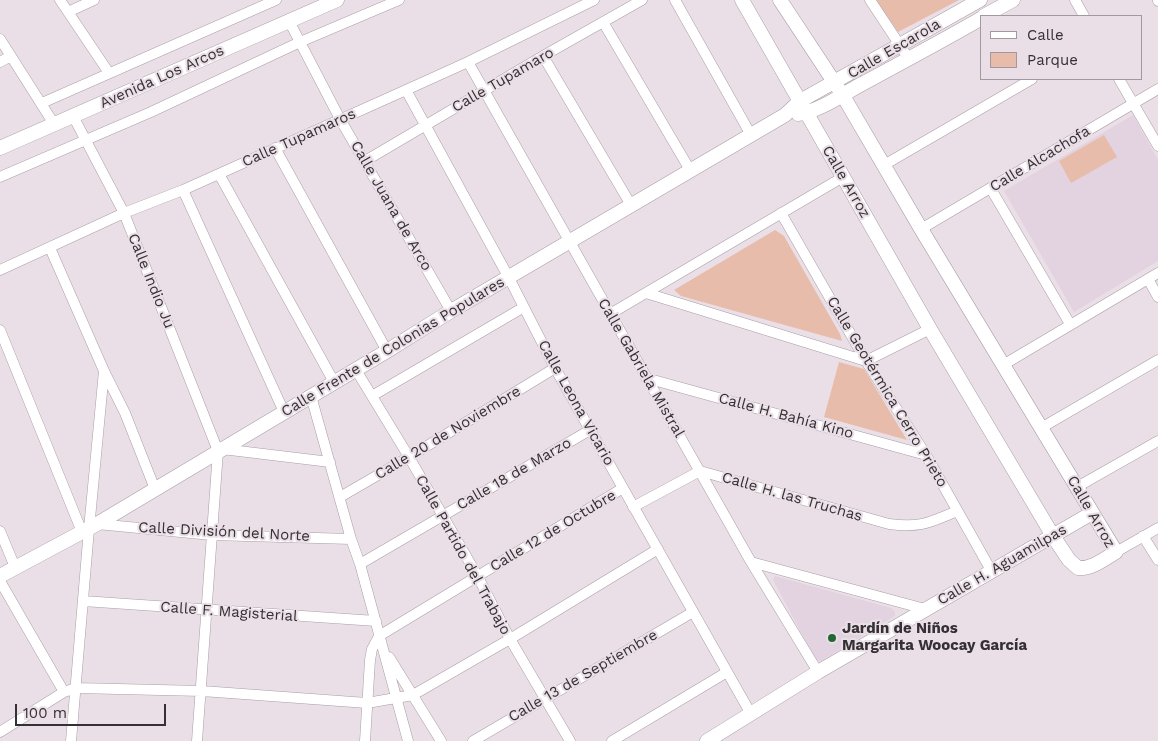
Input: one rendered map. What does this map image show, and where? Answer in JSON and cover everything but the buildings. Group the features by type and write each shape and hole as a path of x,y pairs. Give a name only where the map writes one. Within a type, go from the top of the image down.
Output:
{"street":[{"path":"60,0 109,73"},
{"path":"68,12 94,0"},
{"name":"Avenida Los Arcos","path":"42,103 276,0"},
{"path":"0,177 151,112 300,42 399,0"},
{"name":"Calle Tupamaros","path":"0,270 124,213 183,190 468,62 594,0"},
{"name":"Calle Tupamaro","path":"365,161 642,0"},
{"path":"675,0 751,135"},
{"name":"Calle Arroz","path":"742,0 930,330 1069,560 1078,568 1088,568 1116,552 921,230 842,94 780,0"},
{"path":"870,0 909,59"},
{"name":"Calle Escarola","path":"987,15 1013,0"},
{"path":"1075,0 1083,15"},
{"path":"977,1 982,15"},
{"name":"Calle Escarola","path":"834,82 977,1"},
{"name":"Avenida Los Arcos","path":"0,148 328,2"},
{"name":"Calle Escarola","path":"842,94 980,19"},
{"name":"Calle Juana de Arco","path":"289,21 340,119 451,311"},
{"path":"603,22 690,170"},
{"path":"0,39 54,124"},
{"path":"0,62 11,56"},
{"path":"543,56 631,205"},
{"name":"Calle Gabriela Mistral","path":"468,62 751,562 818,672"},
{"path":"884,165 1030,80"},
{"path":"1120,80 1158,146"},
{"name":"Calle Frente de Colonias Populares","path":"803,107 834,82"},
{"name":"Calle Alcachofa","path":"921,230 1158,89"},
{"name":"Calle Leona Vicario","path":"406,90 555,368 751,714"},
{"name":"Calle Frente de Colonias Populares","path":"0,576 90,528 356,370 451,311 785,115 842,94"},
{"name":"Calle Indio Ju","path":"73,116 124,213 220,450"},
{"path":"275,148 387,351"},
{"path":"219,174 334,382"},
{"path":"610,314 780,212 843,177"},
{"path":"991,189 1070,324"},
{"path":"183,190 284,412"},
{"name":"Calle Geotérmica Cerro Prieto","path":"780,212 866,361 926,455 992,572"},
{"path":"50,248 104,371 125,413 154,489"},
{"path":"1003,365 1158,273"},
{"path":"1148,279 1158,297"},
{"path":"646,293 866,361 930,330"},
{"path":"372,396 524,307"},
{"path":"0,330 90,528"},
{"path":"1041,428 1158,360"},
{"name":"Calle 20 de Noviembre","path":"340,496 409,457 555,368"},
{"name":"Calle Partido del Trabajo","path":"356,370 409,457 478,577 510,639 570,741"},
{"path":"71,741 104,371"},
{"name":"Calle H. Bahía Kino","path":"646,378 926,455"},
{"path":"311,396 360,564 408,741"},
{"name":"Calle 18 de Marzo","path":"360,564 590,430"},
{"path":"1077,487 1158,441"},
{"path":"197,741 220,450 330,462"},
{"path":"633,507 700,471"},
{"name":"Calle H. las Truchas","path":"700,471 888,524 908,527 922,525 957,511"},
{"name":"Calle 12 de Octubre","path":"381,641 478,577 623,488"},
{"name":"Calle H. Aguamilpas","path":"707,741 818,672 1092,513"},
{"name":"Calle División del Norte","path":"90,528 212,535 352,539"},
{"path":"1116,552 1158,528"},
{"path":"0,531 15,567"},
{"path":"1143,536 1158,560"},
{"path":"4,741 0,733 64,692 76,688 202,691 367,703 413,696 658,549"},
{"path":"751,562 925,609"},
{"path":"0,580 64,692"},
{"name":"Calle F. Magisterial","path":"83,601 376,622"},
{"name":"Calle 13 de Septiembre","path":"472,741 693,612"},
{"path":"381,641 441,741"},
{"path":"365,741 370,660 372,649 381,641"},
{"path":"612,741 727,672"}],"shaded area":[{"path":"1133,115 1158,160 1158,261 1074,312 1004,191"},
{"name":"Jardín de Niños Margarita Woocay García","path":"775,576 891,608 895,612 895,616 821,661 816,660 773,580"}],"green space":[{"path":"876,0 959,0 898,32"},
{"path":"1104,135 1117,157 1071,183 1059,161"},
{"path":"775,230 784,236 840,334 842,341 681,296 674,290"},
{"path":"839,362 864,369 907,440 824,417"}],"place":[{"name":"Jardín de Niños Margarita Woocay García","path":"832,638"}]}
